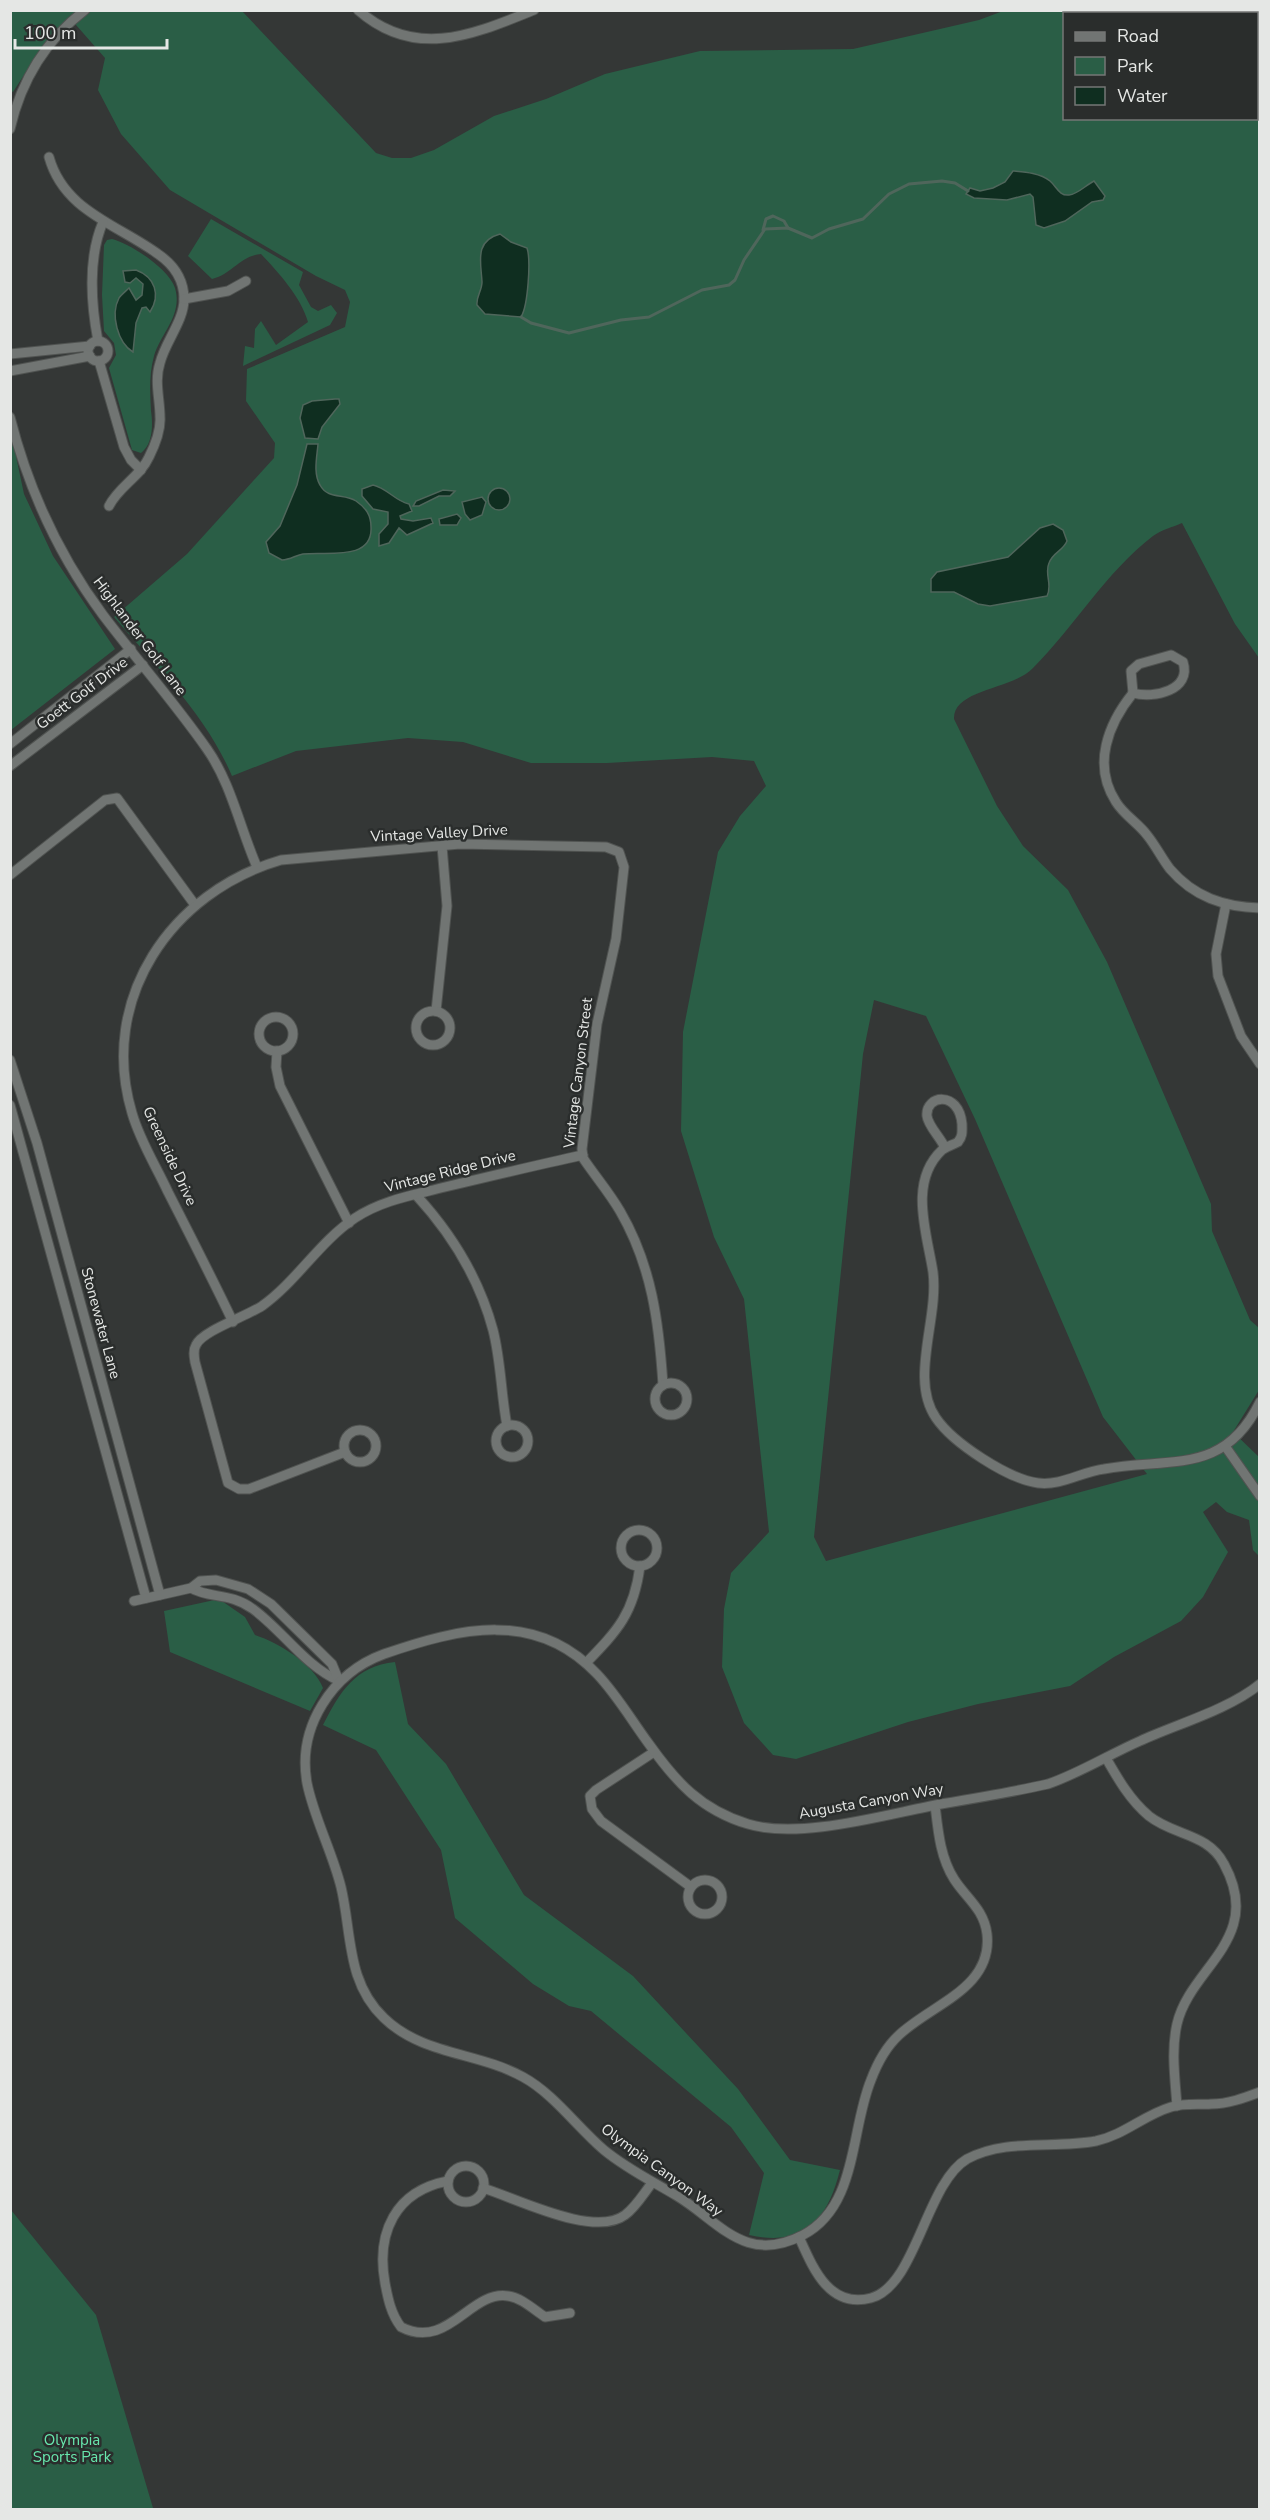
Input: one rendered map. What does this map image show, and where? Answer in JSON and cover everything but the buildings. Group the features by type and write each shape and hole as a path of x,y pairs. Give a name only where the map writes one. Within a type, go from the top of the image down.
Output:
{"street":[{"path":"10,129 19,101 34,68 54,39 85,10"},
{"path":"358,10 394,33 431,40 477,32 528,12"},
{"path":"49,157 52,168 65,189 90,214 158,254 169,264 182,282 183,308 159,364 157,392 160,419 153,447 141,470 119,490 109,506"},
{"path":"103,222 96,244 94,270 94,359 124,447 131,460 141,470"},
{"path":"184,299 228,291 246,281"},
{"path":"10,354 94,343 104,344 108,349 106,356 94,359 10,371"},
{"path":"55,349 57,363"},
{"name":"Highlander Golf Lane","path":"10,417 35,491 61,546 92,599 207,749 221,774 257,867"},
{"name":"Goett Golf Drive","path":"10,744 131,650"},
{"path":"1133,693 1146,695 1174,689 1186,675 1183,662 1171,655 1139,664 1131,671 1133,693 1120,709 1108,734 1104,761 1109,788 1123,812 1147,835 1181,881 1196,892 1226,904 1260,908"},
{"name":"Goett Golf Drive","path":"10,766 143,665"},
{"path":"10,875 110,798 117,798 122,802 129,818 195,905"},
{"name":"Vintage Valley Drive","path":"257,867 309,856 499,844 606,847 614,849 621,856"},
{"path":"436,1011 447,906 442,846"},
{"name":"Vintage Canyon Street","path":"621,856 624,867 616,939 597,1024 583,1155 622,1214 638,1245 650,1278 658,1318 663,1385"},
{"name":"Greenside Drive","path":"233,1322 138,1130 128,1095 125,1066 128,1016 139,982 164,938 195,905 229,880 257,867"},
{"path":"1226,904 1216,954 1218,976 1234,1011 1241,1036 1260,1064"},
{"path":"277,1051 276,1067 280,1086 349,1223"},
{"name":"Stonewater Lane","path":"10,1060 35,1136 160,1595"},
{"path":"945,1148 927,1115 928,1108 933,1102 942,1099 950,1100 959,1109 963,1132 958,1142 945,1148 928,1174 922,1206 934,1285 933,1317 924,1376 929,1406 936,1418 955,1439 1012,1475 1026,1481 1053,1483 1107,1468 1199,1459 1225,1446 1243,1431 1260,1402"},
{"name":"Stonewater Lane","path":"10,1105 146,1598"},
{"name":"Vintage Ridge Drive","path":"345,1452 256,1487 239,1489 225,1478 197,1372 194,1347 202,1337 260,1306 294,1279 324,1244 349,1223 375,1206 583,1155"},
{"path":"416,1195 459,1249 482,1298 493,1330 507,1426"},
{"path":"1225,1446 1260,1496"},
{"path":"586,1663 627,1617 636,1593 640,1566"},
{"path":"134,1601 191,1588 200,1581 216,1580 233,1583 261,1596 332,1664 339,1681"},
{"path":"191,1588 201,1594 220,1594 242,1602 262,1617 322,1673 339,1681"},
{"name":"Augusta Canyon Way","path":"339,1681 360,1666 384,1654 466,1631 494,1628 544,1637 566,1648 603,1680 654,1752 691,1796 727,1817 757,1827 793,1830 1048,1784 1082,1772 1106,1758 1240,1697 1260,1684"},
{"name":"Olympia Canyon Way","path":"339,1681 325,1699 312,1727 306,1751 306,1777 340,1886 353,1965 368,1998 386,2021 413,2039 487,2061 523,2077 546,2094 603,2150 652,2183 680,2198 718,2229 734,2238 761,2244 799,2237 827,2215 843,2189 868,2087 885,2052 899,2035 963,1990 973,1980 983,1962 987,1939 982,1915 948,1868 935,1805"},
{"path":"654,1752 596,1790 590,1796 590,1802 595,1815 691,1887"},
{"path":"1106,1758 1127,1792 1150,1817 1208,1844 1225,1865 1235,1898 1232,1931 1225,1947 1190,1997 1177,2024 1174,2068 1177,2106"},
{"path":"799,2237 813,2267 836,2295 851,2299 870,2299 893,2283 944,2187 956,2167 967,2159 998,2148 1097,2141 1114,2136 1152,2115 1177,2106 1222,2103 1260,2092"},
{"path":"448,2181 453,2196 462,2202 473,2201 483,2188 482,2177 469,2167 454,2171 448,2181 420,2190 395,2212 388,2224 382,2258 383,2273 390,2306 401,2327 420,2333 439,2328 465,2315 481,2301 498,2295 515,2297 545,2317 570,2313"},
{"path":"483,2188 550,2212 595,2223 624,2216 652,2183"}],"green space":[{"path":"10,11 242,11 376,153 392,158 411,158 434,150 494,116 546,99 605,74 700,51 853,49 979,20 1003,11 1259,11 1259,658 1235,624 1182,523 1156,534 1136,550 1033,668 1012,681 963,701 956,709 954,719 997,806 1023,846 1068,890 1107,962 1211,1204 1212,1231 1250,1320 1259,1328 1259,1390 1233,1432 1259,1457 1259,1556 1253,1550 1249,1520 1227,1512 1216,1502 1203,1512 1228,1552 1203,1597 1181,1621 1114,1657 1070,1686 978,1704 908,1722 796,1759 773,1755 744,1723 722,1667 724,1609 731,1573 769,1532 744,1299 714,1237 681,1131 683,1032 718,852 740,816 766,786 754,761 712,757 607,763 531,763 463,742 408,738 296,751 232,776 209,732 195,712 114,617 187,554 274,458 275,443 246,401 247,369 345,327 350,302 345,290 316,276 170,190 121,134 98,90 105,58 69,17 48,38 13,92 11,91","holes":["874,1000 926,1016 975,1119 1103,1417 1147,1474 826,1561 814,1537 863,1054"]},
{"path":"211,219 303,272 299,285 311,307 318,311 331,305 337,313 330,325 243,366 245,346 254,348 255,329 261,321 276,345 308,322 295,294 261,254 247,258 225,274 212,279 188,256"},
{"path":"112,239 139,252 157,265 171,281 177,298 174,315 152,363 151,434 148,445 141,453 132,450 109,368 116,355 114,343 104,331 102,295 104,245 107,240"},
{"path":"10,428 24,494 53,556 115,649 11,730"},
{"path":"219,1599 245,1617 255,1635 285,1649 312,1671 323,1688 310,1711 170,1652 164,1611"},
{"path":"395,1662 408,1724 446,1764 524,1895 633,1976 738,2089 790,2160 840,2170 828,2203 810,2226 799,2233 785,2237 768,2238 749,2235 764,2173 731,2127 591,2011 569,2006 533,1984 455,1918 441,1850 376,1750 323,1725 343,1692 359,1675 369,1669"},
{"name":"Olympia Sports Park","path":"11,2210 96,2315 153,2508 11,2509"}],"water":[{"path":"1013,171 1042,176 1050,181 1060,193 1066,195 1076,193 1094,181 1105,196 1103,200 1092,202 1065,221 1044,228 1036,225 1033,197 1030,194 1007,200 974,198 966,194 970,188 980,191 993,188 1005,182"},
{"path":"500,234 511,242 527,248 528,283 521,317 485,314 477,305 482,285 481,253 486,242"},
{"path":"136,270 152,282 155,299 150,312 146,307 142,308 136,323 133,352 123,342 117,328 115,312 119,298 129,288 136,300 142,295 143,284 136,278 130,283 125,282 123,271"},
{"path":"339,399 340,404 322,427 318,439 305,438 300,418 303,405 312,401"},
{"path":"307,444 318,444 317,475 323,490 332,495 356,501 363,506 371,523 370,538 364,546 356,550 303,554 282,560 269,553 266,542 280,526 297,485"},
{"path":"373,485 409,504 412,511 400,516 401,519 413,521 431,518 433,523 407,535 399,528 389,543 379,546 379,534 388,524 388,512 373,509 362,496 362,489"},
{"path":"499,488 507,491 510,499 507,507 499,510 491,507 488,499 491,491"},
{"path":"443,490 455,491 450,496 439,496 419,506 413,506 416,501"},
{"path":"482,497 486,502 482,515 470,520 465,514 462,502"},
{"path":"457,514 461,518 457,525 440,525 439,519"},
{"path":"1053,524 1063,530 1067,541 1049,563 1047,596 990,606 978,604 954,592 931,592 931,579 937,572 1008,557 1040,528"}],"waterway":[{"path":"521,317 531,323 569,333 621,320 649,317 702,290 729,285 735,280 744,260 765,229 788,228 812,238 829,229 863,219 889,194 909,184 942,181 955,183 968,191"},
{"path":"763,230 766,219 773,216 784,221 788,228"}]}
